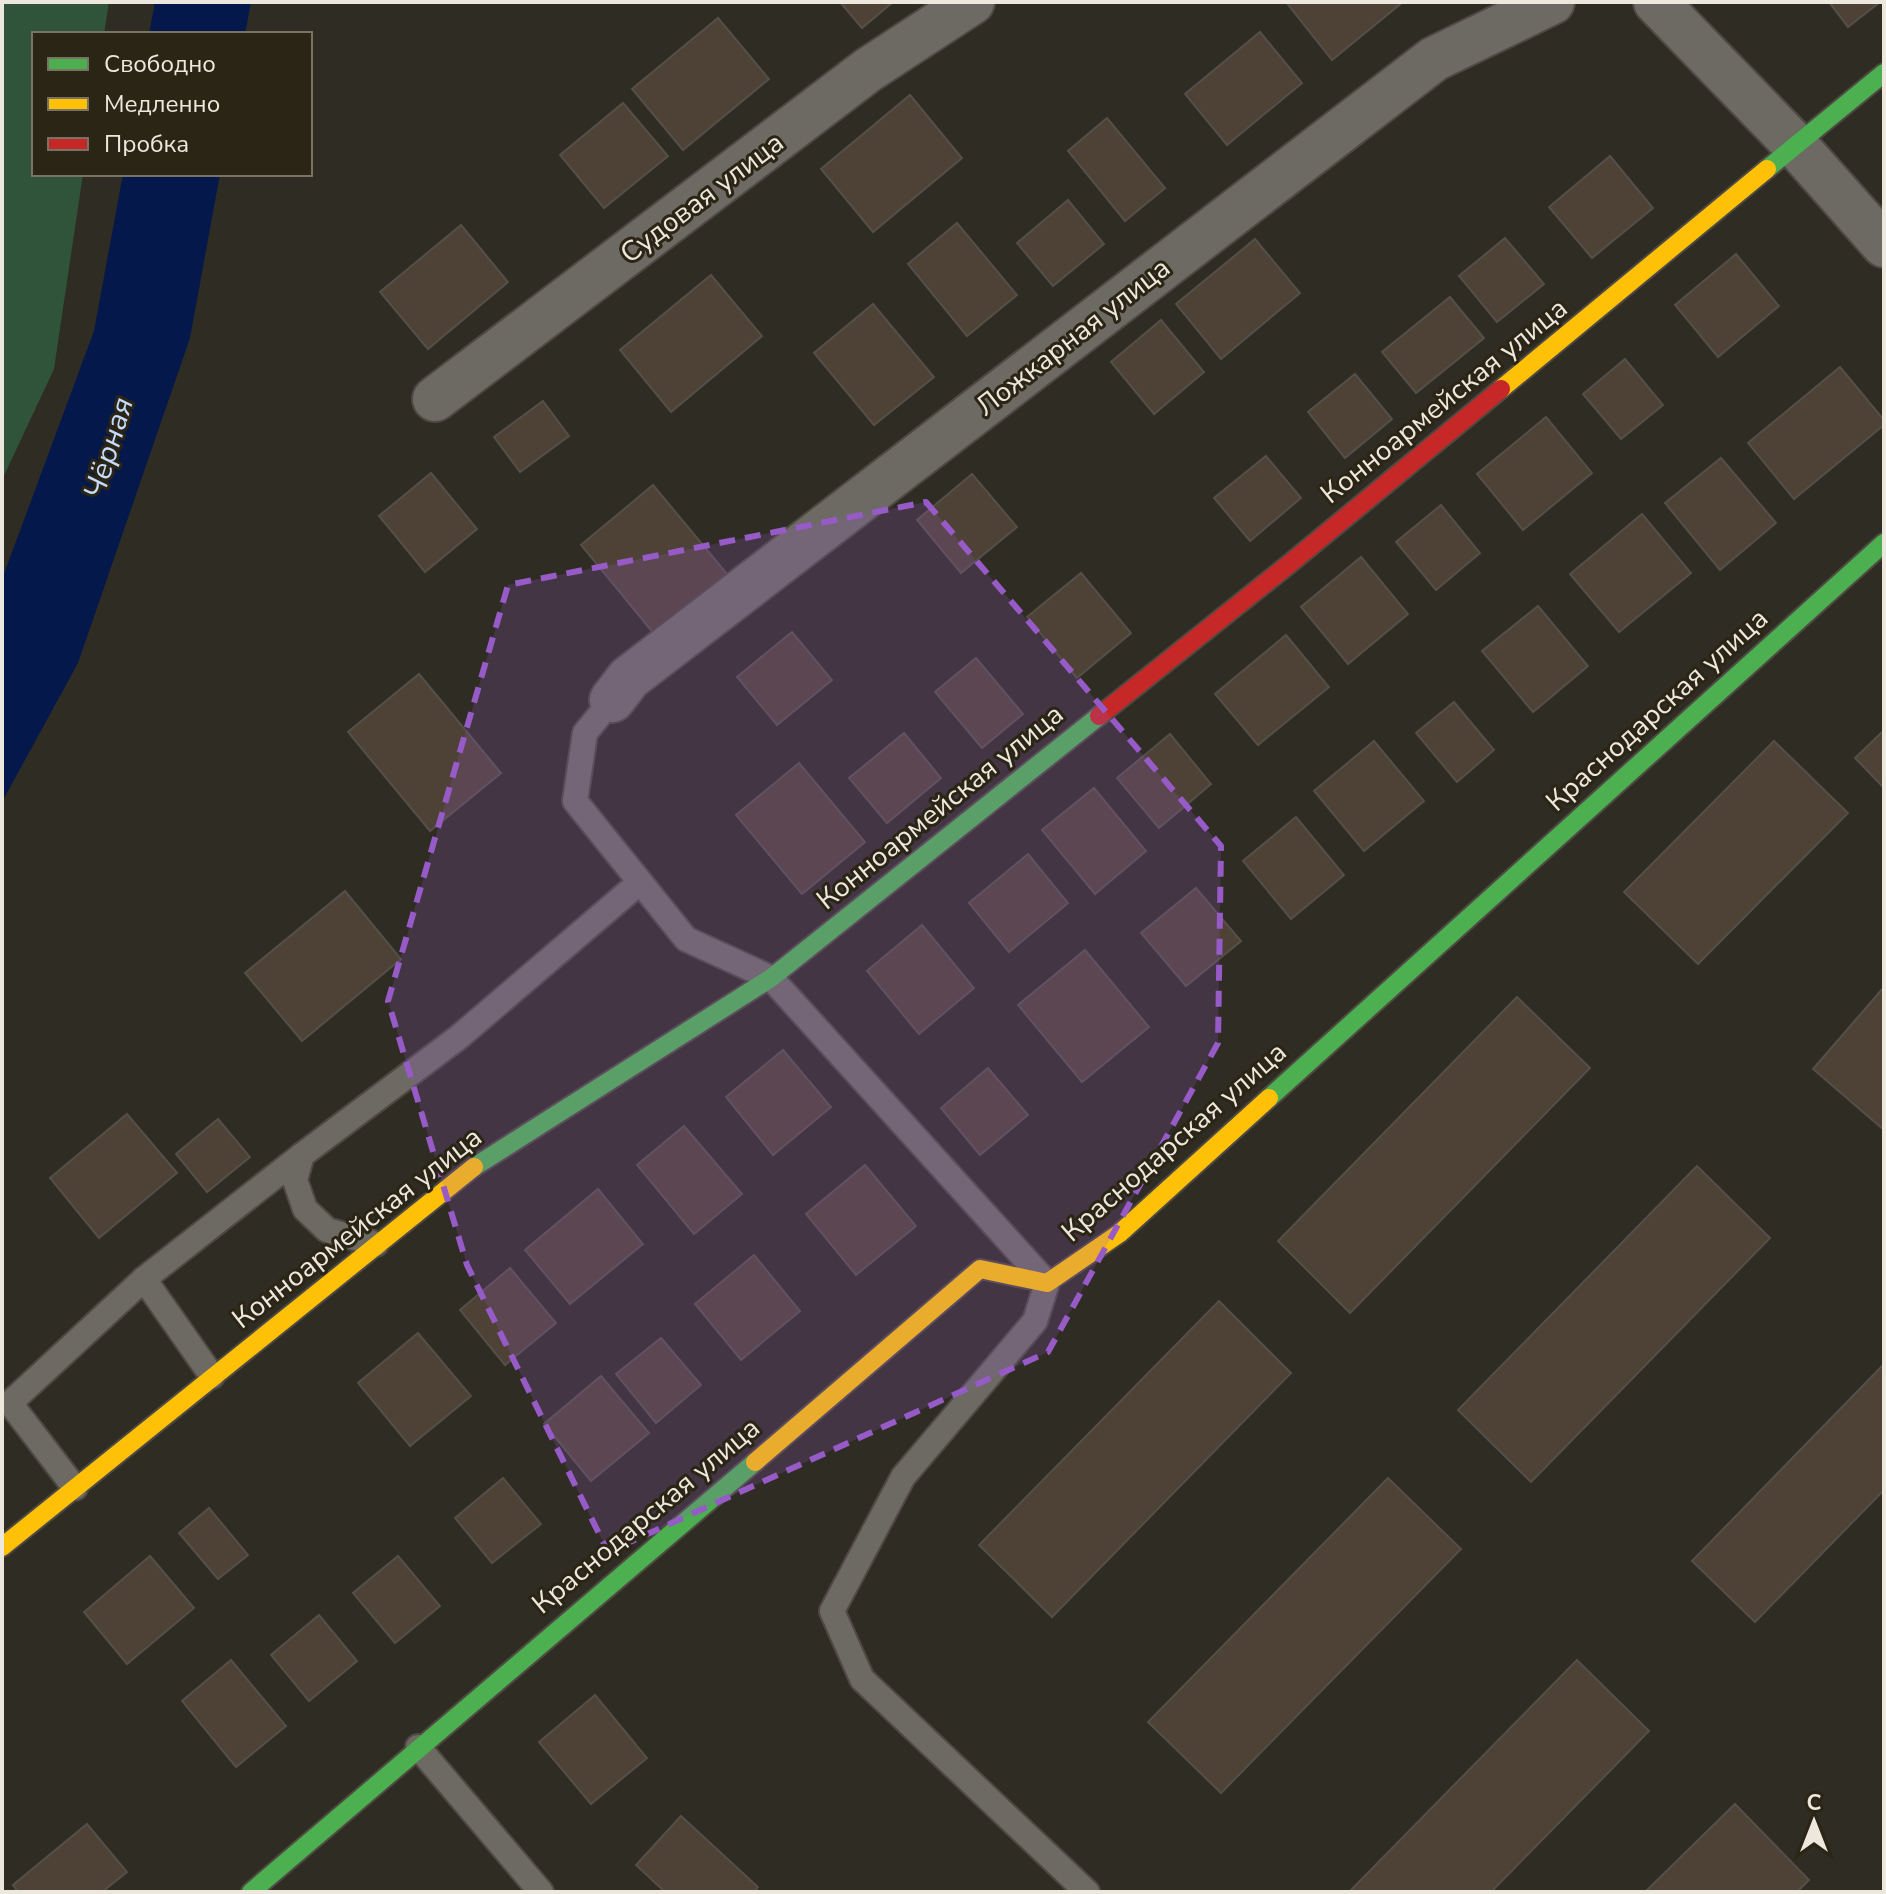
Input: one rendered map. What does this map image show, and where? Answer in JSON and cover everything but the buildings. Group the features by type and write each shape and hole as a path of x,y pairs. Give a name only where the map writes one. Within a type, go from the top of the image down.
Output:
{"street":[{"name":"Судовая улица","path":"435,399 868,70 972,2"},
{"name":"Ложкарная улица","path":"612,700 629,678 1434,59 1552,2"},
{"path":"1656,2 1797,147 1884,245"},
{"name":"Конноармейская улица","path":"2,1547 461,1175 771,978 1288,565 1884,73"},
{"name":"Краснодарская улица","path":"251,1892 980,1269 1047,1283 1120,1233 1884,543"}],"lane":[{"path":"612,700 585,733 575,801 686,939 771,978 1047,1283 1035,1321 903,1477 832,1611 862,1679 1087,1892"},
{"path":"75,1488 10,1403 144,1279 459,1037 639,883"},
{"path":"302,1155 295,1180 305,1209 327,1230 376,1244"},
{"path":"144,1279 212,1376"},
{"path":"418,1747 541,1892"}],"highlighted area":[{"path":"926,502 1221,846 1218,1043 1048,1352 608,1552 467,1265 388,1001 508,585"}],"green space":[{"path":"2,2 109,2 104,32 32,32 32,176 83,176 54,369 2,480"}],"water":[{"path":"155,2 251,2 245,32 149,32"},
{"name":"Чёрная","path":"123,176 220,176 190,338 78,663 2,802 2,579 94,331"}],"traffic: fast":[{"path":"1767,169 1884,73"},
{"path":"1269,1098 1884,543"},
{"path":"474,1167 771,978 1099,716"},
{"path":"251,1892 755,1462"}],"traffic: slow":[{"path":"1501,389 1767,169"},
{"path":"755,1462 980,1269 1047,1283 1120,1233 1269,1098"},
{"path":"2,1547 474,1167"}],"traffic: jam":[{"path":"1099,716 1501,389"}]}
